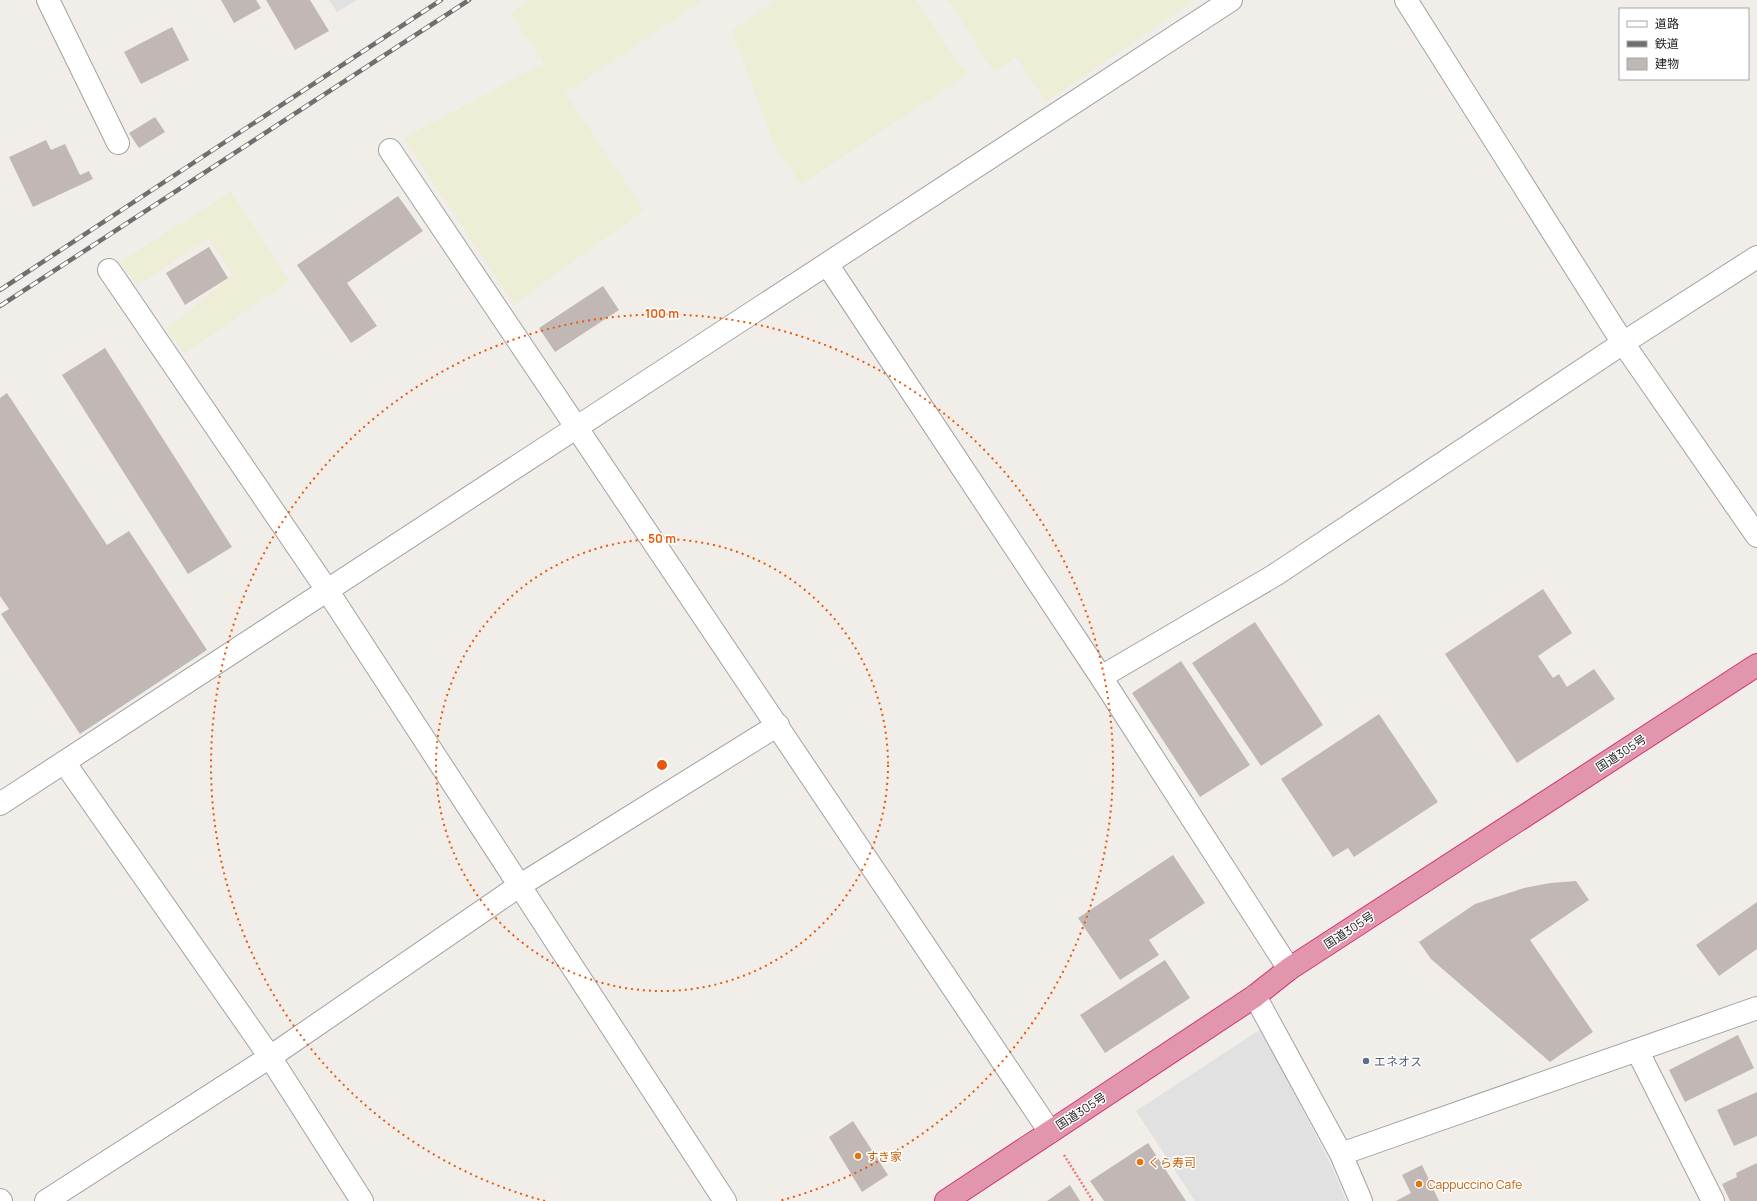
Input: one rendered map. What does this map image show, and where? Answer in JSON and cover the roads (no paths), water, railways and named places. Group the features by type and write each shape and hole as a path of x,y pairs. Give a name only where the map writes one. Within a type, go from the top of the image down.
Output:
{"highway":[{"name":"国道305号","path":"946,1201 1255,996 1289,969 1757,665"}],"street":[{"path":"48,0 118,143"},
{"path":"0,804 1231,0"},
{"path":"1406,0 1623,343 1757,536"},
{"path":"390,150 778,725 1050,1132"},
{"path":"1101,677 1275,575 1623,343 1757,257"},
{"path":"827,264 1101,677 1289,969"},
{"path":"109,270 327,590 725,1201"},
{"path":"46,1201 270,1057 519,886 778,725"},
{"path":"64,762 270,1057 362,1201"},
{"path":"1255,996 1341,1154 1361,1201"},
{"path":"1341,1154 1757,1008"},
{"path":"1637,1050 1713,1201"}],"railway":[{"path":"0,290 441,0"},
{"path":"0,306 469,0"}],"place":[{"name":"エネオス","path":"1366,1061"},
{"name":"すき家","path":"858,1156"},
{"name":"くら寿司","path":"1140,1162"},
{"name":"Cappuccino Cafe","path":"1419,1184"}]}
